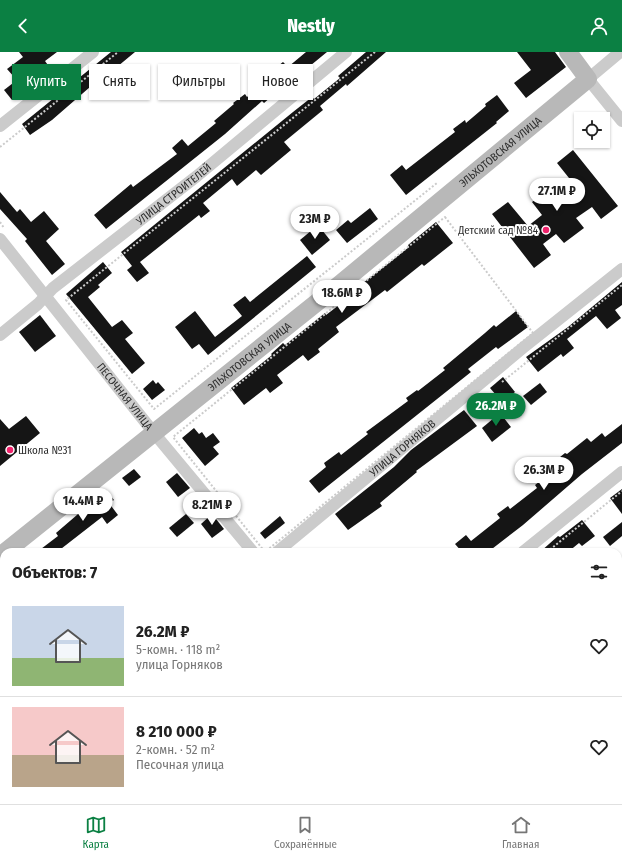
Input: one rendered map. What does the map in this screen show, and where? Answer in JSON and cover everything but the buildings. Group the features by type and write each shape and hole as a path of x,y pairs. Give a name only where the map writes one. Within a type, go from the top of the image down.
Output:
{"street":[{"path":"0,126 93,52"},
{"name":"УЛИЦА СТРОИТЕЛЕЙ","path":"0,334 46,297 53,288 197,176 346,52"},
{"path":"568,52 622,121"},
{"name":"ЭЛЬХОТОВСКАЯ УЛИЦА","path":"11,548 340,284 620,52"},
{"name":"ПЕСОЧНАЯ УЛИЦА","path":"2,233 46,297 154,433 250,548"},
{"name":"УЛИЦА ГОРНЯКОВ","path":"282,548 524,347 622,269"},
{"path":"528,548 622,472"}],"path":[{"path":"0,147 118,52"},
{"path":"375,52 66,300 154,409 439,182"},
{"path":"262,548 173,437 444,217 533,333"},
{"path":"0,222 2,233"},
{"path":"552,548 622,491"}],"place":[{"name":"Детский сад №84","path":"546,230"},
{"name":"Школа №31","path":"10,450"}]}
